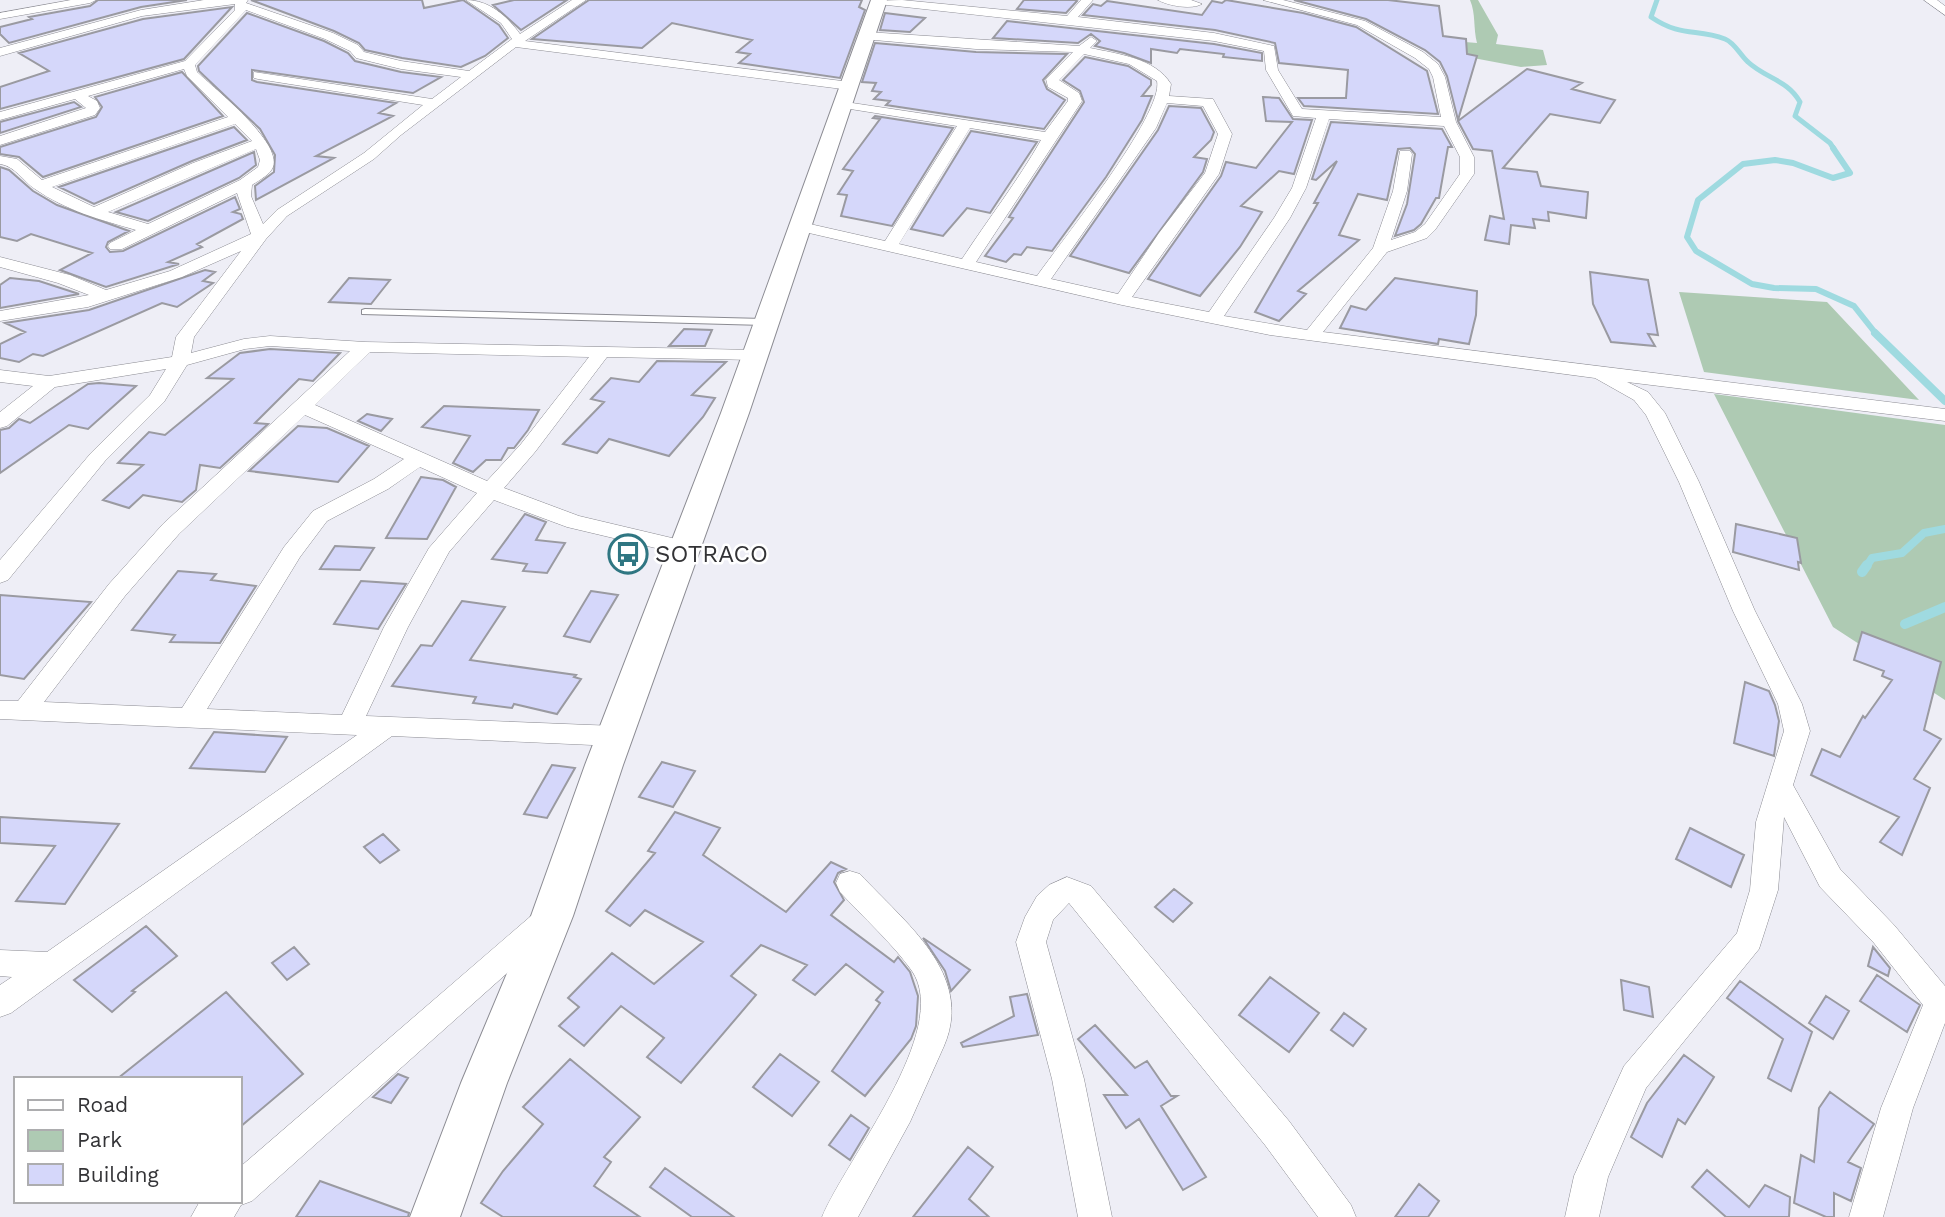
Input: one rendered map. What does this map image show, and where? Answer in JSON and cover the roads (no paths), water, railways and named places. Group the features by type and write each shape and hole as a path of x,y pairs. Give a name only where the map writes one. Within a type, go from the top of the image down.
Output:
{"street":[{"path":"36,0 54,6"},
{"path":"0,16 90,0"},
{"path":"472,0 505,20 517,42"},
{"path":"0,575 98,457 157,398 180,361 186,337 260,236 282,214 369,156 396,132 472,75 580,0"},
{"path":"1070,20 1087,0"},
{"path":"1164,0 1196,4"},
{"path":"1269,0 1316,6 1361,23 1425,60 1439,77 1449,122 1466,157 1467,174 1444,209 1421,235 1381,248"},
{"path":"1930,0 1945,12"},
{"path":"1,51 159,9 240,1 329,36 354,48 360,55 401,65 472,75"},
{"path":"0,116 189,64 230,24 240,1"},
{"path":"435,1217 484,1083 552,916 801,227 878,1 1214,37 1270,48 1272,70 1296,111 1449,122"},
{"path":"967,264 1010,196 1029,174 1049,137 1076,98 1051,81 1084,50 1103,24"},
{"path":"867,36 967,45 1029,45 1084,50 1133,61 1165,84 1162,99 1149,128 1041,281"},
{"path":"517,42 847,95 966,123 1049,137"},
{"path":"116,246 245,183 265,169 267,160 261,142 191,73 189,64"},
{"path":"258,75 435,103"},
{"path":"0,141 90,112 92,104 75,94"},
{"path":"1122,300 1165,236 1212,174 1225,143 1222,125 1208,102 1162,99"},
{"path":"1214,318 1282,218 1299,188 1324,115"},
{"path":"40,186 237,119"},
{"path":"889,247 966,123"},
{"path":"95,212 198,166 261,142"},
{"path":"1311,336 1381,248 1400,191 1405,154"},
{"path":"0,160 13,161 40,186 95,212 148,229"},
{"path":"245,183 244,196 260,236"},
{"path":"801,227 1122,300 1311,336 1945,415"},
{"path":"0,316 70,306 105,296 176,274 260,236"},
{"path":"0,262 64,279 105,296"},
{"path":"0,376 49,382 180,361 244,344 270,341 365,347 602,352 761,338"},
{"path":"12,710 171,529 365,347"},
{"path":"349,725 396,627 440,548 528,448 602,352"},
{"path":"1582,1217 1591,1176 1635,1077 1749,940 1764,890 1769,822 1797,731 1790,704 1744,611 1689,482 1655,413 1641,396 1584,370"},
{"path":"0,422 49,382"},
{"path":"303,407 491,491 574,522 685,548"},
{"path":"188,718 292,552 320,516 381,484 418,459"},
{"path":"12,710 615,736"},
{"path":"0,1003 388,726"},
{"path":"1780,785 1830,878 1884,934 1942,1006 1899,1097 1866,1217"},
{"path":"839,1217 911,1086 933,1036 938,1000 925,964 850,883"},
{"path":"1096,1217 1068,1080 1031,942 1037,919 1051,898 1067,889 1081,895 1156,984 1277,1133 1339,1217"},
{"path":"242,1187 552,916"},
{"path":"0,963 51,966"},
{"path":"208,1217 224,1203"}],"lane":[{"path":"365,312 761,338"}],"waterway":[{"path":"1657,0 1651,17 1672,28 1725,39 1755,67 1789,89 1800,102 1795,116 1834,149"},
{"path":"1833,148 1850,173 1833,178 1793,163 1775,160 1743,164 1698,200 1687,237 1696,251 1752,284 1774,288 1816,289 1854,306 1877,335"},
{"path":"1877,335 1945,401"},
{"path":"1866,567 1872,558 1902,553 1924,533 1945,529"},
{"path":"1862,572 1867,565"},
{"path":"1905,624 1945,607"}],"place":[{"name":"SOTRACO","path":"628,554"}]}
